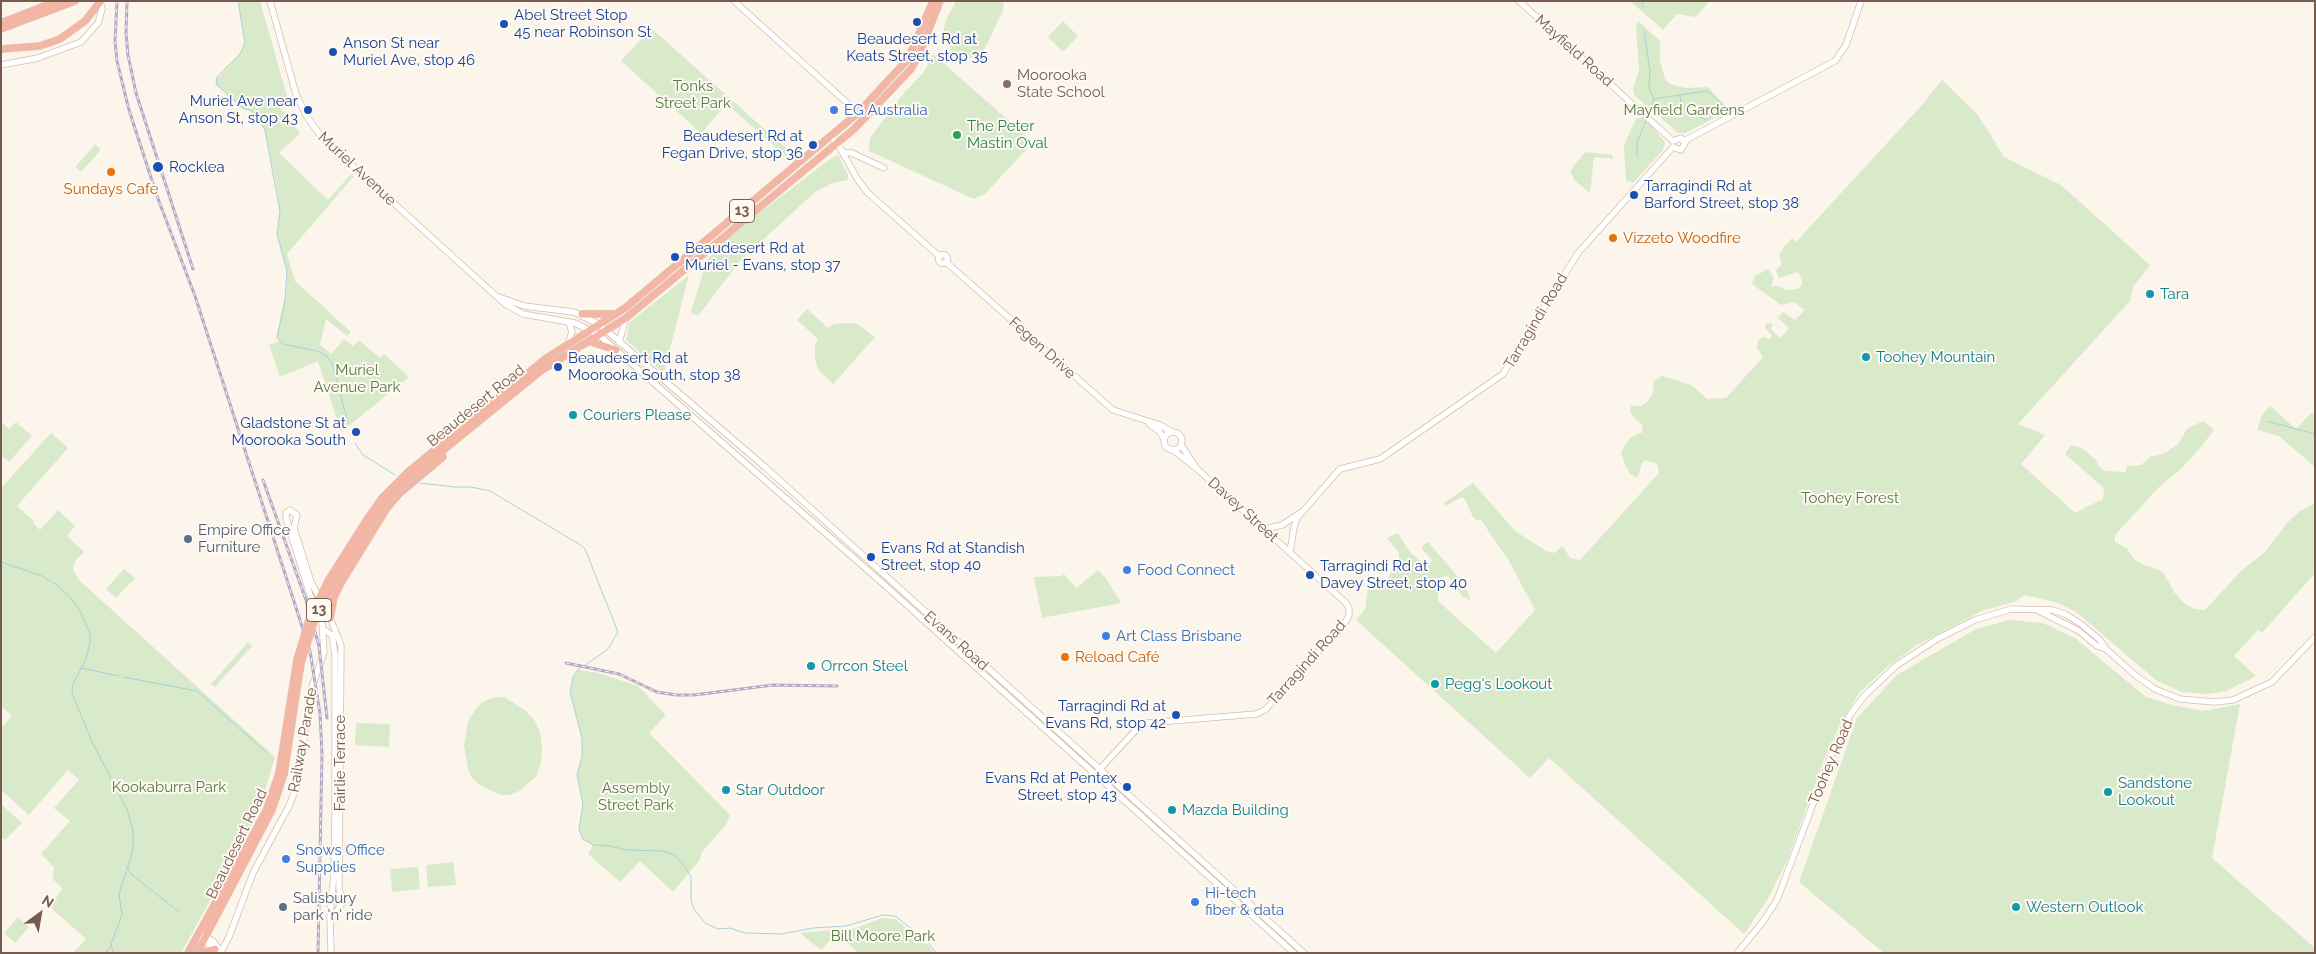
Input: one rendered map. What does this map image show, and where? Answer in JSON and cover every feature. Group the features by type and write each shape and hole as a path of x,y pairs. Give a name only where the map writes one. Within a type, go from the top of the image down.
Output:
{"highway":[{"path":"1,22 57,1"},
{"path":"1,29 75,1"},
{"name":"Beaudesert Road","path":"199,953 272,810 282,773 296,660 309,620 328,581 382,498 535,366 616,314 858,113 908,59 933,1"},
{"name":"Beaudesert Road","path":"411,473 448,448 542,370 626,318 865,119 916,62 940,1"},
{"path":"1,49 33,47 60,39 85,21 100,2"},
{"path":"582,314 616,314"},
{"path":"588,342 616,350"},
{"path":"330,618 334,598 387,508 400,493 447,454 448,448"},
{"path":"324,607 350,564 354,562"},
{"path":"318,613 334,598"},
{"name":"Beaudesert Road","path":"188,953 266,811 282,773"},
{"path":"199,953 220,951"}],"street":[{"path":"734,1 865,119"},
{"name":"Mayfield Road","path":"1519,1 1673,144"},
{"path":"1684,141 1835,61 1846,45 1861,1"},
{"path":"1,65 38,58 81,42 94,29 102,9 100,2"},
{"name":"Muriel Avenue","path":"269,3 296,94 316,131 505,304 523,314 569,322 599,335"},
{"path":"831,136 843,152 852,153 884,168"},
{"path":"1679,138 1684,141 1685,146 1681,150 1677,150 1673,144 1679,138"},
{"name":"Tarragindi Road","path":"1264,529 1283,524 1301,512 1340,469 1380,458 1504,374 1579,251 1673,144"},
{"name":"Fegen Drive","path":"843,152 858,180 868,193 939,256 946,255 946,262 1104,403 1123,414 1160,425 1172,432"},
{"name":"Muriel Avenue","path":"498,297 524,306 582,314 606,330"},
{"path":"619,342 626,318"},
{"path":"568,344 572,332 569,322"},
{"name":"Evans Road","path":"606,330 764,467 1304,953"},
{"name":"Evans Road","path":"599,335 1294,953"},
{"path":"664,392 669,386"},
{"name":"Fegen Drive","path":"1145,421 1160,431 1164,439"},
{"path":"1172,432 1180,436 1181,445 1173,450 1166,447 1164,439 1172,432"},
{"name":"Davey Street","path":"1181,445 1196,468"},
{"name":"Davey Street","path":"1173,450 1196,468 1290,552"},
{"path":"295,521 288,521 286,515 290,510 297,515 294,528 310,582 324,607"},
{"name":"Tarragindi Road","path":"1095,775 1135,731 1147,723 1256,714 1265,710 1346,621 1349,613 1348,605 1290,552 1293,531 1301,512"},
{"name":"Railway Parade","path":"220,951 229,937 253,873 290,806 297,786 310,690 324,652 323,629 297,554 288,521"},
{"path":"1283,524 1290,526 1293,531"},
{"name":"Fairlie Terrace","path":"324,607 330,618 336,639 331,953"},
{"name":"Toohey Road","path":"1737,953 1762,923 1777,900 1831,756 1850,715 1864,696 1897,665 1952,632 1976,620 2011,609 2038,610 2079,631 2097,646 2106,649 2135,675 2155,689 2180,699 2214,702 2233,700 2272,682 2315,637"},
{"path":"323,629 336,639 324,652"},
{"name":"Fairlie Terrace","path":"331,919 343,902 339,889 341,645 336,639"},
{"path":"197,935 205,938 220,951"}],"green space":[{"name":"Muriel Avenue Park","path":"238,1 260,1 287,96 277,104 300,133 279,153 328,200 351,174 354,176 287,254 295,281 351,332 347,336 326,319 320,345 331,354 344,339 353,346 359,340 380,358 384,354 409,377 341,432 318,361 280,377 269,345 280,341 277,334 287,288 287,271 277,234 280,212 276,184 265,130 252,111 242,108 216,84 216,80 240,54 245,43"},
{"path":"956,1 1004,1 1003,10 987,44 982,53 973,58 961,57 952,51 943,36 945,22"},
{"path":"1630,1 1710,1 1695,17 1677,14 1663,30"},
{"path":"1063,21 1078,36 1063,52 1048,37"},
{"name":"Mayfield Gardens","path":"1638,21 1660,41 1660,61 1665,79 1670,84 1686,88 1708,87 1729,110 1686,133 1678,133 1634,95 1633,89 1639,70 1636,26"},
{"name":"Tonks Street Park","path":"651,28 795,156 791,161 727,104 701,133 621,61"},
{"path":"933,54 1033,142 985,194 974,199 869,151 870,138 902,95 924,72"},
{"name":"Toohey Forest","path":"1942,80 1978,115 2004,157 2061,185 2150,265 2133,287 2130,301 2018,424 2045,435 2021,464 2075,513 2103,499 2104,488 2065,454 2071,445 2082,448 2096,460 2104,471 2125,472 2127,466 2141,465 2150,457 2165,453 2178,444 2187,429 2203,421 2214,430 2181,469 2160,486 2115,535 2115,542 2127,549 2134,559 2142,564 2163,572 2174,592 2184,603 2194,609 2205,610 2241,571 2265,552 2288,522 2299,512 2315,503 2315,573 2262,633 2258,630 2234,656 2256,676 2226,691 2208,694 2182,692 2157,681 2075,611 2055,602 2024,595 2017,601 1982,611 1915,646 1886,668 1860,692 1842,720 1824,760 1787,861 1769,897 1744,934 1549,758 1530,778 1356,620 1365,609 1368,589 1388,578 1394,566 1399,562 1399,553 1387,538 1398,533 1409,551 1423,564 1430,565 1432,560 1422,549 1424,544 1428,542 1453,571 1468,592 1470,600 1462,596 1449,577 1445,576 1438,580 1438,601 1496,653 1535,610 1509,561 1481,520 1476,520 1473,517 1465,499 1462,497 1447,505 1443,504 1473,483 1515,531 1546,551 1555,553 1561,547 1564,548 1570,558 1580,560 1659,473 1657,464 1645,460 1642,463 1637,478 1630,474 1625,464 1621,453 1625,445 1630,438 1643,432 1642,424 1630,412 1631,406 1641,406 1648,401 1653,393 1654,381 1662,376 1691,385 1707,399 1726,398 1763,357 1757,348 1758,340 1763,337 1770,339 1772,335 1765,328 1766,323 1773,324 1771,329 1780,338 1789,328 1778,318 1783,312 1795,320 1805,310 1794,302 1781,305 1752,284 1755,276 1768,269 1774,278 1771,286 1778,286 1787,290 1798,289 1802,285 1802,279 1798,272 1779,278 1776,270 1782,264 1779,256 1783,248 1792,238 1796,242 1922,105"},
{"path":"1645,118 1665,142 1663,150 1633,183 1626,181 1624,145 1636,119"},
{"path":"95,144 101,150 81,172 75,167"},
{"path":"1585,152 1613,155 1612,160 1610,158 1594,157 1590,193 1575,181 1570,171"},
{"path":"838,155 848,175 848,180 833,183 815,192 740,261 698,316 691,312 707,260 727,238 826,162"},
{"path":"689,275 664,372 662,372 626,340 630,322"},
{"path":"807,309 828,328 834,324 852,323 859,325 875,337 833,384 819,371 815,360 815,345 818,339 797,320"},
{"path":"2270,406 2296,429 2311,413 2315,416 2315,467 2279,436 2257,430 2262,415"},
{"path":"1,421 9,429 16,422 32,436 9,462 1,455"},
{"name":"Kookaburra Park","path":"51,433 68,448 17,506 34,521 33,523 40,530 58,510 75,526 67,536 84,552 75,561 73,570 80,581 275,757 258,814 181,953 73,953 86,939 49,906 63,889 53,879 54,867 41,854 70,821 54,808 79,780 68,770 29,815 1,790 1,728 12,716 1,706 1,488"},
{"path":"124,569 135,578 116,598 106,589"},
{"path":"1098,570 1105,577 1121,603 1042,618 1034,577 1061,576 1064,574 1076,588"},
{"path":"2009,620 2043,623 2075,638 2146,697 2172,705 2203,711 2240,704 2212,858 2315,948 2315,953 1884,953 1799,882 1857,718 1897,675 1976,629"},
{"path":"248,642 252,646 215,687 211,684"},
{"name":"Assembly Street Park","path":"578,670 599,673 638,686 666,715 649,733 730,815 726,825 702,852 699,861 673,892 640,861 620,882 588,854 593,845 583,839 579,829 583,804 577,774 582,757 582,738 570,692 573,677"},
{"path":"504,697 525,710 535,721 540,732 542,747 541,763 536,777 519,791 510,795 500,795 481,786 472,778 468,769 464,745 468,722 475,710 481,703 492,698"},
{"path":"356,723 390,724 389,747 355,745"},
{"path":"1,804 22,823 5,840 1,837"},
{"path":"453,862 456,885 428,887 426,865"},
{"path":"418,867 420,889 392,892 390,869"},
{"path":"18,917 29,927 15,943 4,933"},
{"name":"Bill Moore Park","path":"882,918 895,919 930,947 933,953 859,953 840,937 831,939 821,950 800,933 856,928"}],"waterway":[{"path":"238,1 245,43 240,54 217,77 216,84 242,108 252,111 265,130 280,212 277,234 287,271 285,300 277,338 283,344 317,351 327,356 332,363 348,423"},
{"path":"1642,1 1643,7"},
{"path":"1644,31 1650,71 1649,88 1654,99 1651,110"},
{"path":"1654,99 1705,91 1710,93 1727,109"},
{"path":"1680,95 1681,104 1686,110 1706,120"},
{"path":"1637,157 1637,142 1646,121"},
{"path":"2267,421 2315,434"},
{"path":"355,443 363,455 395,475"},
{"path":"420,483 471,487 490,491 585,549 618,632 608,649 578,670 573,677 570,692 582,738 582,757 577,774 583,804 579,829 583,839 593,845 610,846 626,850 663,851 675,855 691,877 691,900 694,909 705,923 718,929 730,928 745,933 781,934 813,928 846,926 883,915 895,916 927,941 936,953"},
{"path":"1,562 42,576 57,585 79,609 90,633 86,659 73,684 72,693 92,742 127,809 133,830 133,850 119,894 122,915 111,944 113,953"},
{"path":"81,668 119,676"},
{"path":"123,677 197,691 265,751"},
{"path":"127,866 131,874 179,912"},
{"path":"106,953 111,945"}],"railway":[{"path":"117,1 115,41 117,61 129,110 157,196 195,296 310,651 320,714 322,754 318,953"},
{"path":"127,1 126,33 128,55 136,93 193,269"},
{"path":"263,480 306,600 319,646 327,718"},
{"path":"566,663 619,674 657,692 676,695 694,695 773,685 837,686"}],"place":[{"name":"Beaudesert Rd at Keats Street, stop 35","path":"917,22"},
{"name":"Abel Street Stop 45 near Robinson St","path":"504,24"},
{"name":"Anson St near Muriel Ave, stop 46","path":"333,52"},
{"name":"Moorooka State School","path":"1007,84"},
{"name":"Muriel Ave near Anson St, stop 43","path":"308,110"},
{"name":"EG Australia","path":"834,110"},
{"name":"The Peter Mastin Oval","path":"957,135"},
{"name":"Beaudesert Rd at Fegan Drive, stop 36","path":"813,145"},
{"name":"Rocklea","path":"158,167"},
{"name":"Sundays Cafe","path":"111,172"},
{"name":"Tarragindi Rd at Barford Street, stop 38","path":"1634,195"},
{"name":"Vizzeto Woodfire","path":"1613,238"},
{"name":"Beaudesert Rd at Muriel - Evans, stop 37","path":"675,257"},
{"name":"Tara","path":"2150,294"},
{"name":"Toohey Mountain","path":"1866,357"},
{"name":"Beaudesert Rd at Moorooka South, stop 38","path":"558,367"},
{"name":"Couriers Please","path":"573,415"},
{"name":"Gladstone St at Moorooka South","path":"356,432"},
{"name":"Empire Office Furniture","path":"188,539"},
{"name":"Evans Rd at Standish Street, stop 40","path":"871,557"},
{"name":"Food Connect","path":"1127,570"},
{"name":"Tarragindi Rd at Davey Street, stop 40","path":"1310,575"},
{"name":"Art Class Brisbane","path":"1106,636"},
{"name":"Reload Café","path":"1065,657"},
{"name":"Orrcon Steel","path":"811,666"},
{"name":"Pegg's Lookout","path":"1435,684"},
{"name":"Tarragindi Rd at Evans Rd, stop 42","path":"1176,715"},
{"name":"Evans Rd at Pentex Street, stop 43","path":"1127,787"},
{"name":"Star Outdoor","path":"726,790"},
{"name":"Sandstone Lookout","path":"2108,792"},
{"name":"Mazda Building","path":"1172,810"},
{"name":"Snows Office Supplies","path":"286,859"},
{"name":"Hi-tech fiber & data","path":"1195,902"},
{"name":"Salisbury park 'n' ride","path":"283,907"},
{"name":"Western Outlook","path":"2016,907"}]}
